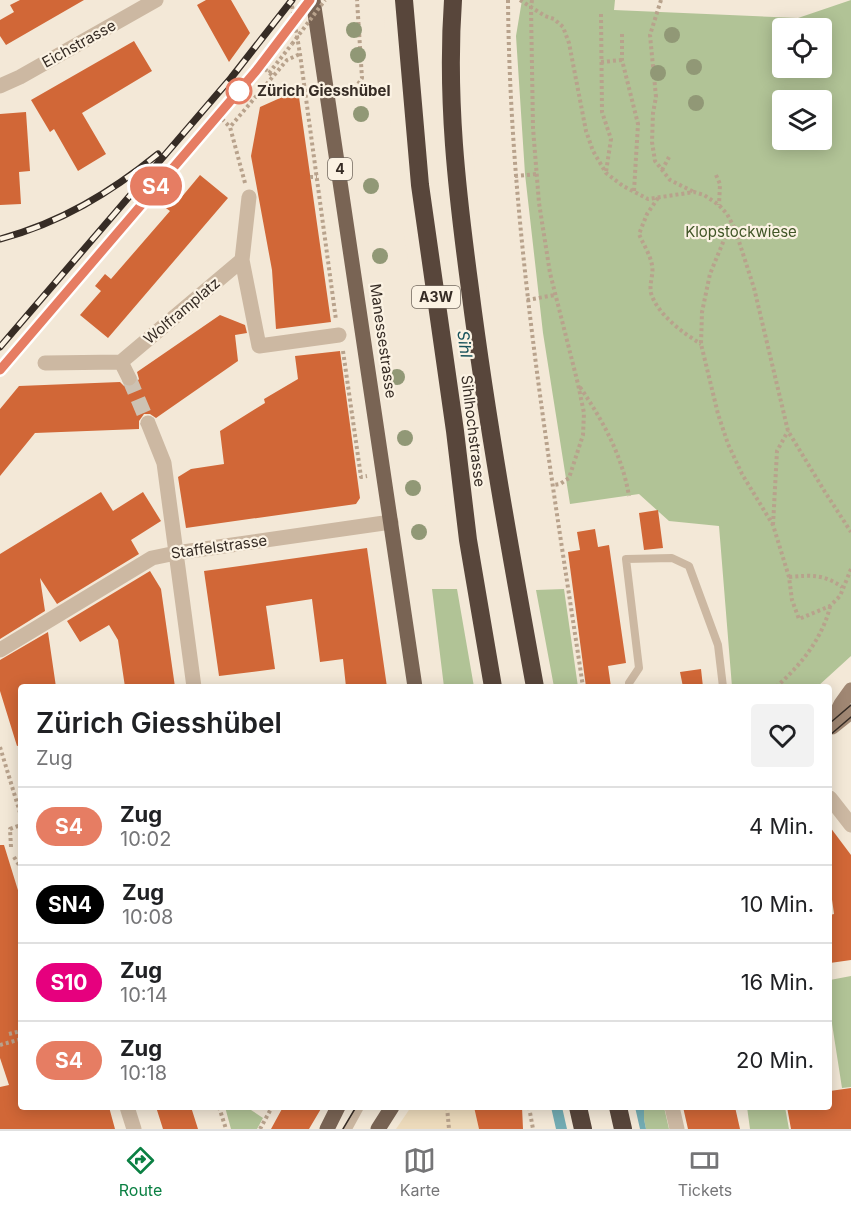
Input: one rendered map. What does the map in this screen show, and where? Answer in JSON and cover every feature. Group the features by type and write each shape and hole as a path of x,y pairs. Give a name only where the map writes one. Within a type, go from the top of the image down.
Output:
{"highway":[{"name":"Sihlhochstrasse","path":"404,0 420,185 468,540 492,684"},
{"name":"A3W","path":"453,0 450,101 456,186 484,396 534,684"},
{"path":"579,1110 583,1129"},
{"path":"619,1110 623,1129"}],"main road":[{"name":"Manessestrasse","path":"313,0 414,684"},
{"path":"832,724 841,704 851,690"},
{"path":"832,726 851,712"},
{"path":"327,1129 337,1110"},
{"path":"378,1129 390,1110"}],"street":[{"name":"Eichstrasse","path":"0,86 156,0"},
{"path":"249,197 242,260 259,346 339,335"},
{"name":"Wolframplatz","path":"121,362 242,260"},
{"path":"45,363 121,362 129,378"},
{"path":"148,423 164,463 194,684"},
{"name":"Staffelstrasse","path":"0,650 152,558 391,522"},
{"path":"832,801 851,825"},
{"path":"128,1110 134,1129"},
{"path":"673,1110 677,1129"}],"lane":[{"path":"407,53 409,0"},
{"path":"444,0 451,53"},
{"path":"628,684 639,668 626,559 672,558 689,566 695,579 718,645 723,684"},
{"path":"348,1129 358,1110"}],"path":[{"path":"291,0 361,477"},
{"path":"273,76 267,71 292,44 325,0"},
{"path":"355,89 362,78 357,0"},
{"path":"508,0 515,176 527,300 583,684"},
{"path":"520,0 554,19 563,27 569,43 586,131 593,151 606,173 623,186 648,199 694,192"},
{"path":"532,0 532,128 539,203 555,295 584,413 583,435 569,478 560,484 553,485"},
{"path":"661,0 650,35 656,97 652,142 655,161 670,180 704,195 719,206 727,214 735,229 754,288 788,431 851,532"},
{"path":"601,14 602,112 611,139 606,173"},
{"path":"622,34 622,60 638,124 634,191"},
{"path":"230,127 287,60 300,54"},
{"path":"601,62 622,60"},
{"path":"222,119 230,127 249,197"},
{"path":"662,170 669,157"},
{"path":"515,176 537,174"},
{"path":"716,175 720,184 719,206"},
{"path":"310,177 317,177"},
{"path":"659,197 647,214 639,234 653,267 651,293 657,306 701,344"},
{"path":"735,229 726,235 710,274 702,312 701,344 718,414 728,444 742,474 773,525 799,619 830,606 840,596 851,569"},
{"path":"527,300 555,295"},
{"path":"578,384 603,422 625,475 629,495"},
{"path":"773,525 777,451 788,431"},
{"path":"789,577 812,575 830,579 842,587"},
{"path":"779,684 801,663 826,620 830,606"},
{"path":"0,747 18,806"},
{"path":"11,847 10,829 18,826"},
{"path":"15,857 18,862"},
{"path":"12,1042 9,1034 18,1032"},
{"path":"0,1045 18,1040"},
{"path":"220,1110 226,1129"},
{"path":"260,1129 270,1110"},
{"path":"447,1110 449,1129"},
{"path":"530,1110 533,1129"}],"green space":[{"name":"Klopstockwiese","path":"522,0 615,0 614,10 798,18 851,0 851,656 820,684 732,684 719,526 669,521 639,494 570,504 543,333 525,174 516,36"},
{"path":"432,589 457,589 473,684 444,684"},
{"path":"564,589 578,684 553,684 536,590"},
{"path":"851,976 851,1087 842,1088 832,1024 832,980"},
{"path":"226,1110 251,1110 263,1118 257,1129 231,1129"},
{"path":"644,1110 665,1110 669,1129 646,1129"},
{"path":"747,1110 786,1110 789,1129 750,1129"}],"shaded area":[{"path":"409,1110 475,1110 479,1129 396,1129"}],"water":[{"path":"552,1110 644,1110 646,1129 556,1129"}],"pier":[{"path":"383,0 469,0 470,124 484,270 513,468 549,684 475,684 451,542 392,143"},
{"path":"563,1110 636,1110 640,1129 567,1129"}],"building":[{"path":"20,0 84,0 6,45 0,36 0,20 14,12 10,5"},
{"path":"206,0 231,0 250,33 229,62 197,5"},
{"path":"134,41 152,71 82,113 106,154 78,171 54,129 50,132 31,100"},
{"path":"298,90 331,322 276,329 272,270 251,156 260,107"},
{"path":"26,112 30,171 19,172 21,204 0,205 0,114"},
{"path":"200,175 228,198 108,338 80,315 101,291 95,286 105,274 111,279 170,211 163,206 174,194 180,199"},
{"path":"220,315 245,325 247,333 235,335 238,361 156,418 150,414 144,414 139,421 139,429 35,433 0,476 0,409 19,386 120,382 124,386 133,387 139,379 137,372"},
{"path":"340,351 360,498 356,504 186,528 178,477 191,469 224,464 220,431 265,403 264,399 298,379 295,356"},
{"path":"101,492 113,511 143,492 161,521 131,540 139,554 57,604 40,578 45,611 0,639 0,554"},
{"path":"658,510 663,548 644,550 639,513"},
{"path":"595,529 598,547 609,545 626,663 608,666 611,684 586,684 568,552 580,550 577,532"},
{"path":"367,548 387,684 346,684 343,659 320,662 312,599 266,606 275,669 219,676 204,571"},
{"path":"150,571 161,589 175,684 125,684 118,640 109,625 80,642 67,621"},
{"path":"48,632 56,684 18,684 17,746 0,691 0,660"},
{"path":"701,669 703,684 682,684 680,672"},
{"path":"832,830 851,855 851,960 832,963 832,914 834,914"},
{"path":"0,845 4,845 18,890 18,1110 110,1110 115,1129 0,1129 0,1087 9,1085 0,1058"},
{"path":"851,1088 851,1129 791,1129 788,1110 832,1110 832,1091"},
{"path":"157,1110 192,1110 198,1129 163,1129"},
{"path":"281,1110 320,1110 309,1129 271,1129"},
{"path":"475,1110 522,1110 523,1129 479,1129"},
{"path":"684,1110 736,1110 740,1129 688,1129"}],"tunnel":[{"path":"129,378 148,423"}],"tram line":[{"path":"832,721 851,705"},
{"path":"832,733 851,717"},
{"path":"343,1129 354,1110"}],"railway":[{"path":"0,347 231,78 292,0"},
{"path":"0,370 256,71 310,0"},
{"path":"0,239 43,224 84,205 122,181 158,154"}],"train":[{"name":"S4","path":"0,370 256,71 310,0"}],"place":[{"name":"Zürich Giesshübel","path":"239,91"}],"water label":[{"name":"Sihl","path":"465,344"}]}
